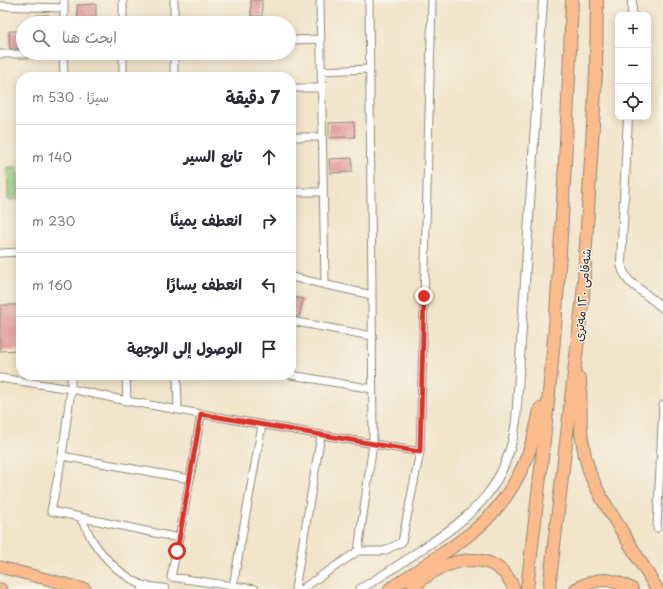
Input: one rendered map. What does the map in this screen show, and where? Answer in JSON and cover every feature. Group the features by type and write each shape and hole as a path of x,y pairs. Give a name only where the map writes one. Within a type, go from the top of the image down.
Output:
{"highway":[{"name":"شەقامی ١٢٠ مەتری","path":"527,589 555,328 567,144 572,0"},
{"name":"شەقامی ١٢٠ مەتری","path":"549,589 583,296 596,73 597,0"},
{"path":"583,296 580,408 581,433 585,456 590,474 601,497 657,589"},
{"path":"390,589 486,521 509,491 529,454 534,436 555,328"},
{"path":"412,589 420,580 434,570 462,560 488,563 496,567 504,573 514,589"},
{"path":"576,589 597,580 607,579 632,589"}],"main road":[{"path":"0,567 85,589"}],"street":[{"path":"64,0 64,16"},
{"path":"123,0 123,16"},
{"path":"174,0 174,16"},
{"path":"320,0 325,285"},
{"path":"358,551 373,444 369,0"},
{"path":"302,589 358,551 384,551 402,542 420,452 432,0"},
{"path":"360,589 457,525 476,509 491,490 504,469 511,447 516,421 542,0"},
{"path":"632,0 632,12"},
{"path":"0,6 64,8"},
{"path":"296,40 320,39"},
{"path":"0,54 16,54"},
{"path":"63,60 64,72"},
{"path":"123,60 123,72"},
{"path":"174,60 174,72"},
{"path":"321,71 370,69"},
{"path":"296,88 321,88"},
{"path":"628,120 621,263 629,280 663,308"},
{"path":"296,137 322,136"},
{"path":"296,192 323,192"},
{"path":"0,253 16,252"},
{"path":"296,278 372,295"},
{"path":"296,322 372,336"},
{"path":"296,376 373,389"},
{"path":"0,378 71,389 127,401 420,452"},
{"path":"71,380 62,456 51,511 179,538"},
{"path":"126,380 127,401"},
{"path":"177,380 178,410"},
{"path":"657,528 663,405"},
{"path":"201,414 171,577 255,589"},
{"path":"233,586 262,425"},
{"path":"295,589 322,435"},
{"path":"62,456 190,479"},
{"path":"79,517 96,544 121,572 143,587 165,589"}],"green space":[{"path":"7,167 16,167 16,199 8,200"}],"building":[{"path":"251,0 262,0 262,16 251,16"},
{"path":"96,4 96,16 78,16 77,5"},
{"path":"37,15 49,15 49,16"},
{"path":"9,31 16,31 16,49 10,49"},
{"path":"354,122 355,137 329,138 329,123"},
{"path":"352,158 352,172 330,173 329,159"},
{"path":"296,298 303,299 299,317 296,317"},
{"path":"0,305 16,305 16,350 0,351"}],"route":[{"path":"177,551 201,414 420,452 424,296"}]}
